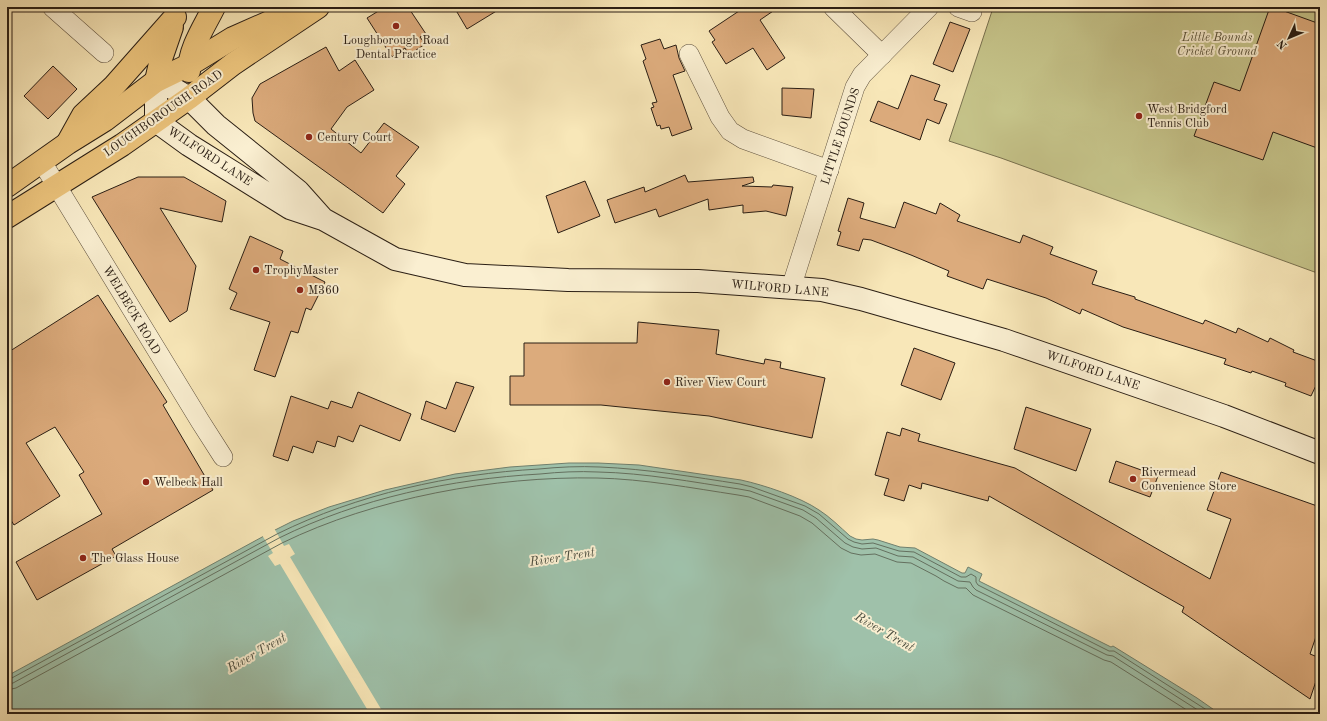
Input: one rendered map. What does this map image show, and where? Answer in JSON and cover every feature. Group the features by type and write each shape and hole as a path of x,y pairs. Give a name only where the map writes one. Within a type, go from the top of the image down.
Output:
{"main road":[{"path":"188,98 188,64 196,41 214,7"},
{"name":"LOUGHBOROUGH ROAD","path":"7,186 68,143 105,120 156,81 233,38 302,7"},
{"name":"LOUGHBOROUGH ROAD","path":"7,217 122,145 233,64 318,7"},
{"path":"156,81 161,59 179,12"},
{"name":"LOUGHBOROUGH ROAD","path":"68,143 83,115 114,86 179,12"},
{"name":"WILFORD LANE","path":"323,219 298,190 216,125 188,98 172,88 156,81 156,121 189,145 290,208 323,219 395,259 465,275 568,280 698,281 822,290 861,299 1004,340 1224,416 1320,453"}],"street":[{"path":"52,7 104,53"},
{"path":"833,7 882,55"},
{"name":"LITTLE BOUNDS","path":"791,288 855,88 862,75 929,7"},
{"path":"689,54 720,117 730,131 743,139 829,170"},
{"name":"WELBECK ROAD","path":"42,162 223,457"}],"green space":[{"name":"West Bridgford Tennis Club","path":"991,7 1320,7 1320,274 1001,158 949,141 993,8"}],"water":[{"name":"River Trent","path":"569,463 639,465 741,480 782,492 819,510 850,536 856,539 873,539 900,547 915,548 962,573 965,573 968,567 982,574 979,581 1111,647 1113,646 1220,714 7,714 7,676 293,521 329,507 385,490 455,474 510,467"}],"pier":[{"path":"274,528 284,546 289,544 295,554 290,557 384,714 370,714 280,564 275,566 268,556 273,553 262,535"}],"building":[{"name":"Loughborough Road Dental Practice","path":"385,7 408,7 426,34 420,37 425,44 409,55 405,48 392,57 367,18"},
{"path":"454,7 503,7 467,29"},
{"path":"745,7 779,7 760,20 785,58 767,70 753,48 726,64 712,42 715,40 709,31"},
{"path":"1270,7 1320,24 1320,149 1273,132 1263,160 1194,136 1214,82 1240,91"},
{"path":"950,22 970,29 953,72 933,64"},
{"path":"660,39 664,49 676,45 679,58 685,71 673,75 692,129 672,136 669,127 661,129 660,125 657,126 651,108 654,107 652,103 657,102 643,61 646,59 641,45"},
{"name":"Century Court","path":"326,47 339,71 355,60 374,90 347,107 331,129 361,153 384,123 419,147 396,176 405,184 383,213 255,121 252,98 260,84"},
{"path":"53,66 77,89 48,119 24,96"},
{"path":"911,75 940,85 934,100 947,104 939,124 927,119 920,140 870,121 878,101 898,109"},
{"path":"782,88 814,89 811,118 782,115"},
{"path":"685,175 688,182 753,177 754,182 742,186 772,187 773,185 793,187 786,216 766,211 743,213 743,205 709,210 708,199 659,217 656,209 615,223 607,200 644,187 645,192"},
{"path":"138,177 184,177 226,201 222,222 160,208 196,266 187,311 170,322 92,197"},
{"path":"585,181 600,216 558,233 546,196"},
{"path":"848,198 864,203 860,218 895,228 904,202 936,214 940,203 960,215 957,221 1020,243 1023,235 1053,247 1050,254 1097,271 1092,284 1135,297 1135,299 1203,324 1205,320 1236,333 1238,328 1268,342 1270,338 1294,350 1293,352 1320,362 1320,377 1311,396 1285,386 1286,383 1252,371 1251,373 1224,364 1226,359 1123,327 1082,309 1080,314 1046,298 987,279 983,289 947,276 949,271 871,240 863,239 859,251 837,245 841,232 838,231"},
{"path":"250,236 283,251 280,259 325,282 311,310 306,308 298,333 291,331 275,377 254,370 270,322 230,309 237,293 229,289"},
{"path":"98,295 167,402 163,405 213,490 112,549 116,556 37,600 16,562 102,514 79,475 84,472 55,427 26,443 60,496 14,525 7,514 7,353"},
{"name":"River View Court","path":"638,322 719,330 716,354 764,364 765,359 781,362 780,368 825,378 812,438 709,416 601,405 510,405 510,376 524,376 524,343 637,343"},
{"path":"914,348 955,363 941,400 901,385"},
{"path":"456,382 474,387 455,432 421,419 426,401 446,409"},
{"path":"358,392 411,414 400,441 360,425 353,442 338,436 335,447 317,441 313,453 293,446 288,461 273,456 291,396 328,409 331,401 352,408"},
{"path":"1026,407 1091,429 1076,471 1014,449"},
{"path":"902,428 920,434 918,441 1015,468 1210,579 1231,519 1207,510 1221,472 1320,507 1320,625 1310,654 1320,658 1320,669 1310,699 1182,612 1184,607 989,496 988,501 922,483 921,489 909,485 904,501 884,495 889,479 875,475 887,432 900,436"},
{"name":"Rivermead Convenience Store","path":"1116,461 1158,476 1150,497 1109,482"}],"place":[{"name":"Loughborough Road Dental Practice","path":"396,26"},
{"name":"West Bridgford Tennis Club","path":"1139,116"},
{"name":"Century Court","path":"309,137"},
{"name":"TrophyMaster","path":"256,270"},
{"name":"M360","path":"300,290"},
{"name":"River View Court","path":"667,382"},
{"name":"Rivermead Convenience Store","path":"1133,479"},
{"name":"Welbeck Hall","path":"146,482"},
{"name":"The Glass House","path":"83,558"}],"park label":[{"name":"Little Bounds Cricket Ground","path":"1217,44"}]}
